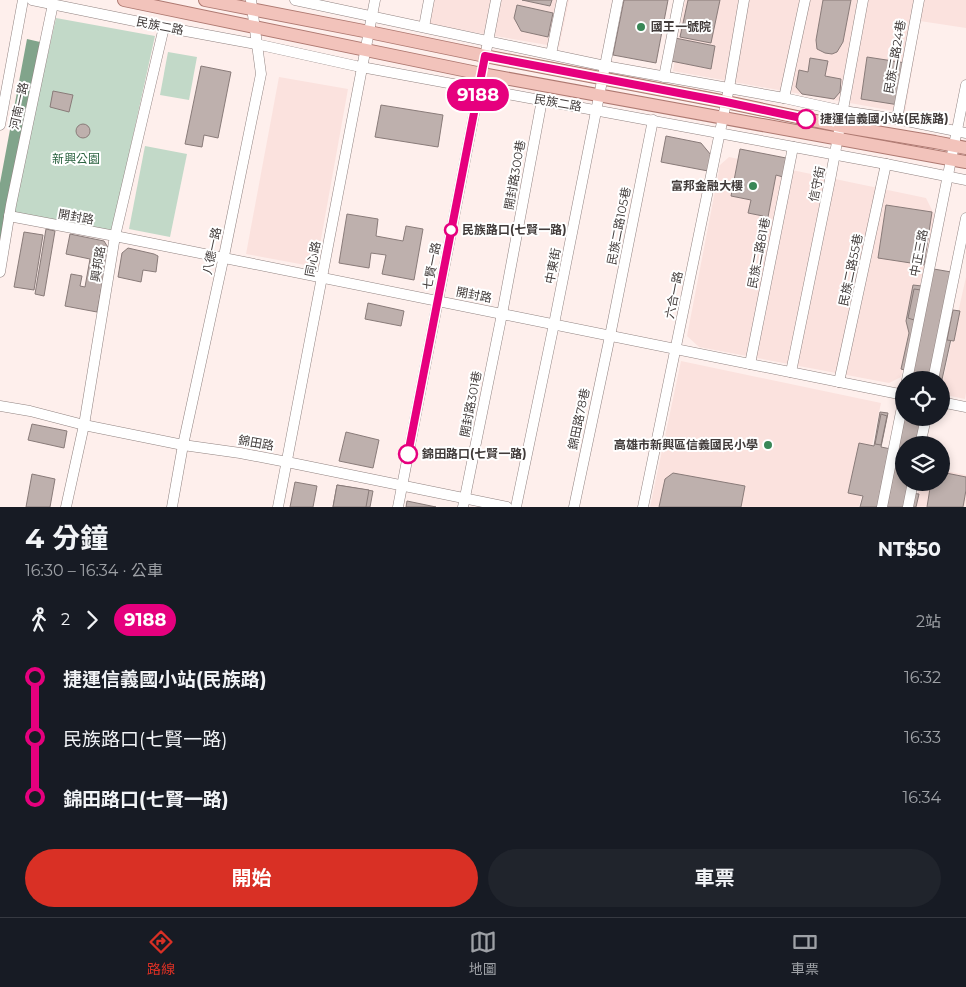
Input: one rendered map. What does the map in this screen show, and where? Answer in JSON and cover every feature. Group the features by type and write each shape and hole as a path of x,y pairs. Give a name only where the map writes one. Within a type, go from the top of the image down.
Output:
{"main road":[{"name":"民族二路","path":"124,0 482,74 723,118 966,148"},
{"name":"民族二路","path":"205,0 252,5 485,56 604,72 726,102 839,133 966,162"}],"street":[{"path":"0,125 23,0"},
{"name":"民族二路","path":"32,0 362,67 966,180"},
{"name":"民族二路","path":"295,0 551,54 604,72 664,77 961,131"},
{"name":"同心路","path":"278,507 375,0"},
{"path":"424,27 429,0"},
{"name":"七賢一路","path":"398,507 496,0"},
{"path":"551,54 562,0"},
{"name":"中東街","path":"516,507 618,0"},
{"path":"664,77 679,0"},
{"name":"六合一路","path":"644,507 729,88 744,0"},
{"path":"784,98 805,0"},
{"name":"信守街","path":"791,372 835,155 863,0"},
{"name":"民族二路24巷","path":"897,119 919,0"},
{"name":"河南一路","path":"0,272 9,216 53,4"},
{"name":"八德一路","path":"172,507 183,445 224,258 261,74 252,5"},
{"name":"興邦路","path":"66,507 84,426 116,236 164,27"},
{"name":"中正三路","path":"909,371 953,145 961,131 966,85"},
{"name":"開封路300巷","path":"502,314 542,100"},
{"name":"民族二路105巷","path":"610,336 653,120"},
{"name":"民族二路81巷","path":"750,364 793,147"},
{"name":"民族二路55巷","path":"839,382 886,164"},
{"name":"開封路","path":"9,216 895,394"},
{"path":"935,371 966,218"},
{"name":"開封路301巷","path":"464,503 502,314"},
{"name":"錦田路78巷","path":"574,507 610,336"},
{"path":"950,404 966,407"},
{"name":"錦田路","path":"0,406 30,411 84,426 183,445 240,453 402,486 464,503 507,507"},
{"path":"882,507 898,426"},
{"path":"908,507 911,491"}],"shaded area":[{"path":"425,0 569,0 559,47 420,23"},
{"path":"685,0 966,0 966,28 920,21 905,113 673,71"},
{"path":"27,39 40,42 0,244 0,183"},
{"path":"279,77 348,89 316,267 246,254"},
{"path":"729,157 926,198 935,216 902,371 895,371 895,380 889,383 699,347 687,336 720,165"},
{"path":"966,277 965,399 950,396 950,371 945,371"},
{"name":"高雄市新興區信義國民小學","path":"681,361 881,403 859,507 650,507"},
{"path":"950,472 966,475 965,507 915,507 918,491 950,491"}],"green space":[{"name":"新興公園","path":"56,18 155,36 112,231 12,212"},
{"path":"168,52 197,57 189,100 160,95"},
{"path":"145,146 187,154 170,237 129,229"}],"building":[{"path":"522,0 552,0 550,6"},
{"name":"國王一號院","path":"624,0 668,0 656,63 613,55"},
{"path":"688,0 720,0 711,43 680,37"},
{"path":"823,0 851,0 843,42 837,52 832,54 817,49 816,40"},
{"path":"517,5 553,13 548,37 521,31 514,18"},
{"path":"675,38 715,46 711,69 671,61"},
{"path":"867,57 906,63 899,105 861,99"},
{"path":"810,58 828,61 825,76 841,79 840,92 834,99 802,94 796,87 799,70 808,72"},
{"path":"201,66 231,72 218,138 204,135 202,147 185,144"},
{"path":"53,91 73,95 69,112 50,107"},
{"path":"381,105 443,115 438,147 375,137"},
{"path":"83,124 88,126 90,131 88,136 83,138 78,136 76,131 78,126"},
{"path":"666,136 701,143 711,155 708,171 661,162"},
{"name":"富邦金融大樓","path":"740,149 786,158 783,177 776,175 768,217 748,213 751,200 731,196"},
{"path":"886,205 932,212 924,265 878,258"},
{"path":"347,214 378,219 376,236 403,241 406,226 423,229 414,280 382,274 386,255 371,253 369,268 339,263"},
{"path":"46,229 55,231 44,296 35,294"},
{"path":"24,232 43,235 34,290 14,287"},
{"path":"70,234 104,241 109,249 97,312 65,306 71,274 82,276 80,286 85,287 90,259 66,254"},
{"path":"128,248 158,256 156,272 143,270 141,282 118,277 122,253"},
{"path":"928,268 957,273 942,329 953,330 944,371 908,371 901,369 909,333 906,321 913,285 922,286"},
{"path":"914,289 921,290 914,320 908,318"},
{"path":"368,303 404,311 401,326 365,319"},
{"path":"953,310 960,311 954,341 947,340"},
{"path":"880,412 888,413 881,447 895,450 895,491 909,491 909,493 919,494 916,507 860,507 863,496 848,493 859,443 874,446"},
{"path":"881,414 887,416 881,445 875,444"},
{"path":"32,424 67,431 64,448 28,440"},
{"path":"902,426 922,426 920,436 900,436"},
{"path":"346,432 379,440 373,468 339,461"},
{"path":"673,473 745,486 741,507 659,507 665,479"},
{"path":"32,474 55,479 50,507 26,507"},
{"path":"950,474 966,477 963,507 927,507 930,491 950,491"},
{"path":"295,482 317,486 313,507 290,507"},
{"path":"337,485 373,491 370,507 333,507"},
{"path":"337,485 369,490 366,507 333,507"},
{"path":"407,501 436,507 406,507"}],"bus line":[{"name":"9188","path":"408,454 485,56 806,119"}],"place":[{"name":"國王一號院","path":"641,27"},
{"name":"捷運信義國小站(民族路)","path":"806,119"},
{"name":"富邦金融大樓","path":"753,186"},
{"name":"民族路口(七賢一路)","path":"451,230"},
{"name":"高雄市新興區信義國民小學","path":"768,445"},
{"name":"錦田路口(七賢一路)","path":"408,454"}]}
